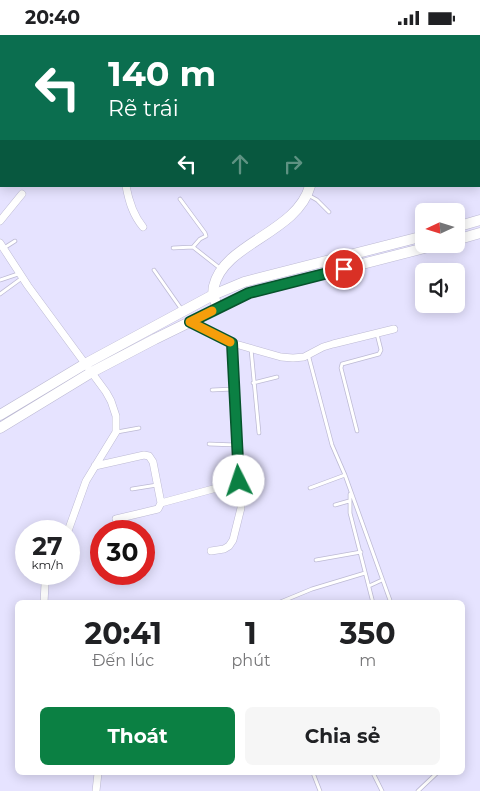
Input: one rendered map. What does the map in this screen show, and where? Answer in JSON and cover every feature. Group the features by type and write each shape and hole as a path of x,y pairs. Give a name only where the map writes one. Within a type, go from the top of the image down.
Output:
{"main road":[{"path":"218,308 213,295 214,286 222,270 236,256 289,218 308,191"},
{"path":"465,224 480,220"},
{"path":"465,237 480,233"},
{"path":"0,415 89,368 213,295 244,282 415,237"},
{"path":"0,428 89,368 249,293 415,250"}],"street":[{"path":"126,187 130,205 136,219 143,227"},
{"path":"0,221 22,194"},
{"path":"2,245 21,276 89,368 111,401 116,416 116,432 86,481 72,520"},
{"path":"190,322 232,343 281,357 293,358 304,357 323,347 394,329"},
{"path":"211,551 224,549 229,546 233,540 241,508 232,343"},
{"path":"95,466 144,455 149,456 153,462 160,503 156,511 116,519"},
{"path":"160,503 239,481"},
{"path":"44,600 45,585"},
{"path":"96,791 98,775"}],"lane":[{"path":"308,191 329,212"},
{"path":"180,199 206,236 200,239 193,247"},
{"path":"2,245 15,241"},
{"path":"173,248 193,247 222,270"},
{"path":"154,270 184,312"},
{"path":"0,280 21,276"},
{"path":"0,294 21,276"},
{"path":"357,431 341,368 342,364 379,354 381,350 376,333"},
{"path":"251,349 259,433"},
{"path":"308,354 332,445 345,475 390,600"},
{"path":"253,383 276,377"},
{"path":"212,390 234,389"},
{"path":"116,432 139,428"},
{"path":"209,444 237,445"},
{"path":"310,488 345,475"},
{"path":"132,489 157,485"},
{"path":"350,491 350,513 373,600"},
{"path":"335,505 349,501"},
{"path":"316,560 361,552"},
{"path":"285,600 312,589 365,573"},
{"path":"370,586 382,580"},
{"path":"314,775 320,791"},
{"path":"374,775 382,791"},
{"path":"418,791 435,775"}],"slow traffic":[{"path":"212,311 190,322 230,342"}],"route":[{"path":"239,481 232,343 190,322 249,293 344,269"}]}
